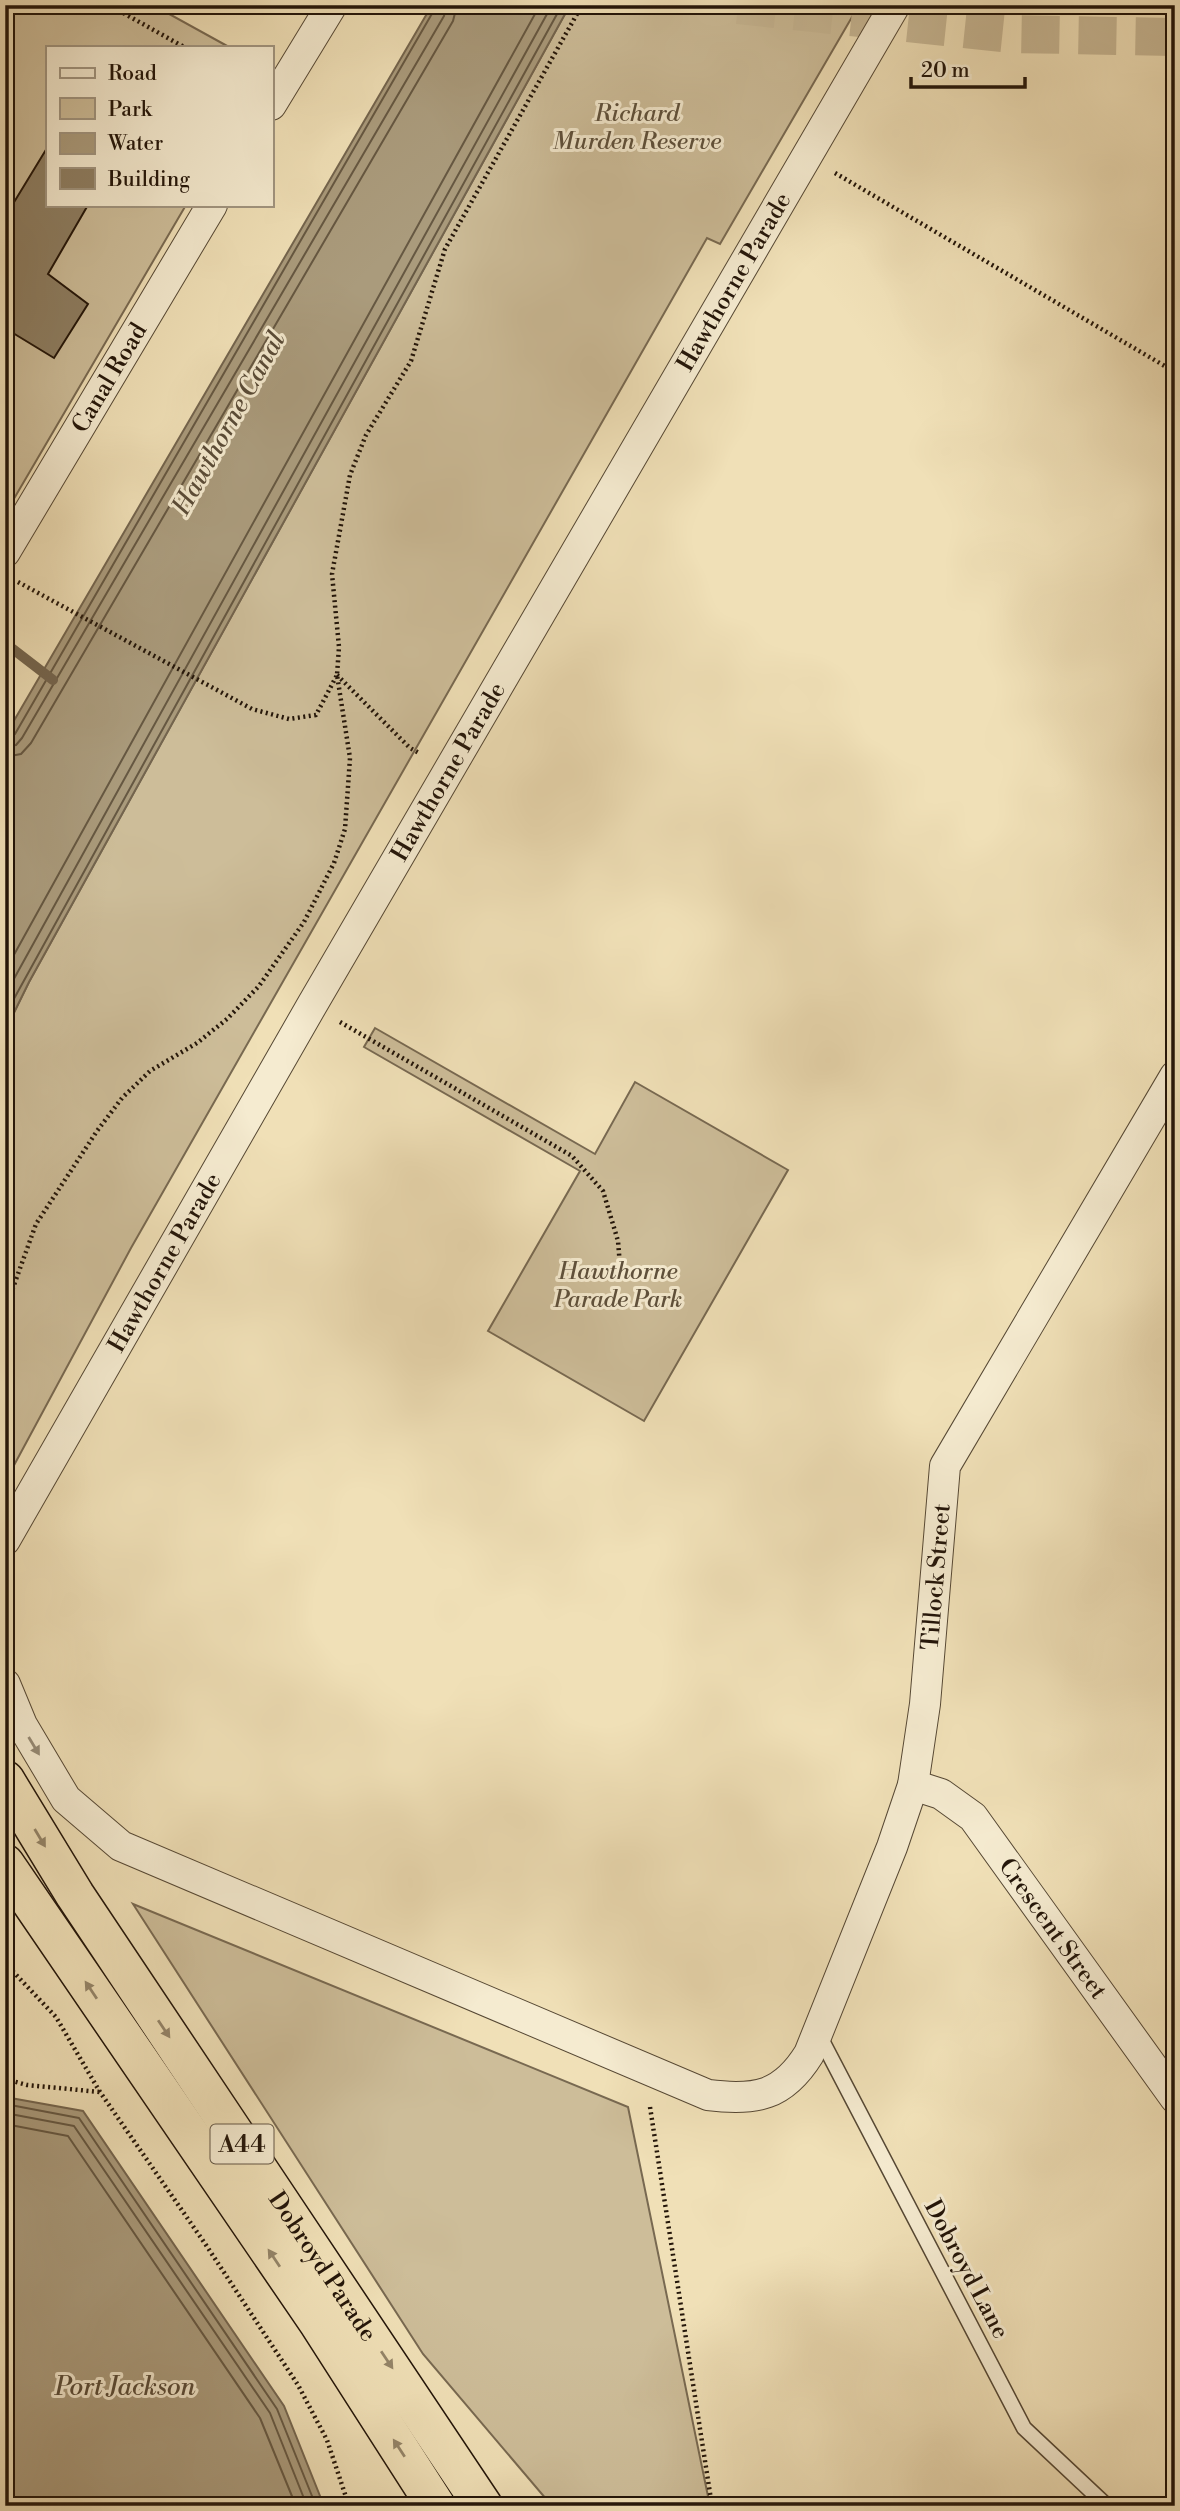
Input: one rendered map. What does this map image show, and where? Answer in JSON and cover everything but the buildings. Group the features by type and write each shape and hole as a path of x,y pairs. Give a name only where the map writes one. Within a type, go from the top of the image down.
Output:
{"highway":[{"name":"Dobroyd Parade","path":"5,1780 75,1895 483,2506"},
{"name":"Dobroyd Parade","path":"5,1864 318,2322 436,2506"}],"street":[{"path":"273,103 332,5"},
{"name":"Hawthorne Parade","path":"5,1540 895,5"},
{"name":"Canal Road","path":"5,552 211,206"},
{"name":"Tillock Street","path":"644,2068 708,2095 734,2098 760,2096 780,2088 796,2075 809,2054 892,1847 913,1785 925,1704 945,1466 1175,1076"},
{"path":"5,1684 22,1725 66,1799 121,1846 644,2068"},
{"name":"Crescent Street","path":"913,1785 941,1794 972,1817 1175,2098"}],"lane":[{"name":"Dobroyd Lane","path":"817,2031 1024,2428 1107,2506"}],"path":[{"path":"109,5 182,46"},
{"path":"5,1310 36,1224 122,1098 150,1071 197,1043 228,1019 259,986 304,922 334,863 345,829 350,758 337,675 339,646 332,574 350,475 366,435 411,361 445,249 582,5"},
{"path":"807,157 1175,372"},
{"path":"17,582 252,709 289,719 316,715 337,675"},
{"path":"337,675 410,748 451,770"},
{"path":"313,1005 572,1156 603,1191 618,1241 621,1278"},
{"path":"5,1963 56,2017 100,2092 298,2385 327,2440 349,2506"},
{"path":"644,2068 712,2506"},
{"path":"5,2079 27,2085 100,2092"}],"green space":[{"path":"5,5 153,5 227,46 46,46 46,206 185,206 5,514"},
{"name":"Richard Murden Reserve","path":"570,5 859,5 720,244 707,238 131,1248 5,1482 5,1031 29,982"},
{"name":"Hawthorne Parade Park","path":"375,1028 595,1154 635,1082 788,1170 644,1421 488,1331 580,1171 364,1047"},
{"path":"133,1904 628,2107 710,2506 552,2506 423,2354"}],"water":[{"name":"Hawthorne Canal","path":"432,5 570,5 29,982 5,1031 5,736"},
{"name":"Port Jackson","path":"5,2097 83,2111 284,2406 324,2506 5,2506"}],"waterway":[{"path":"5,643 53,680"}],"tunnel":[{"path":"738,5 1012,34 1175,37"}]}
